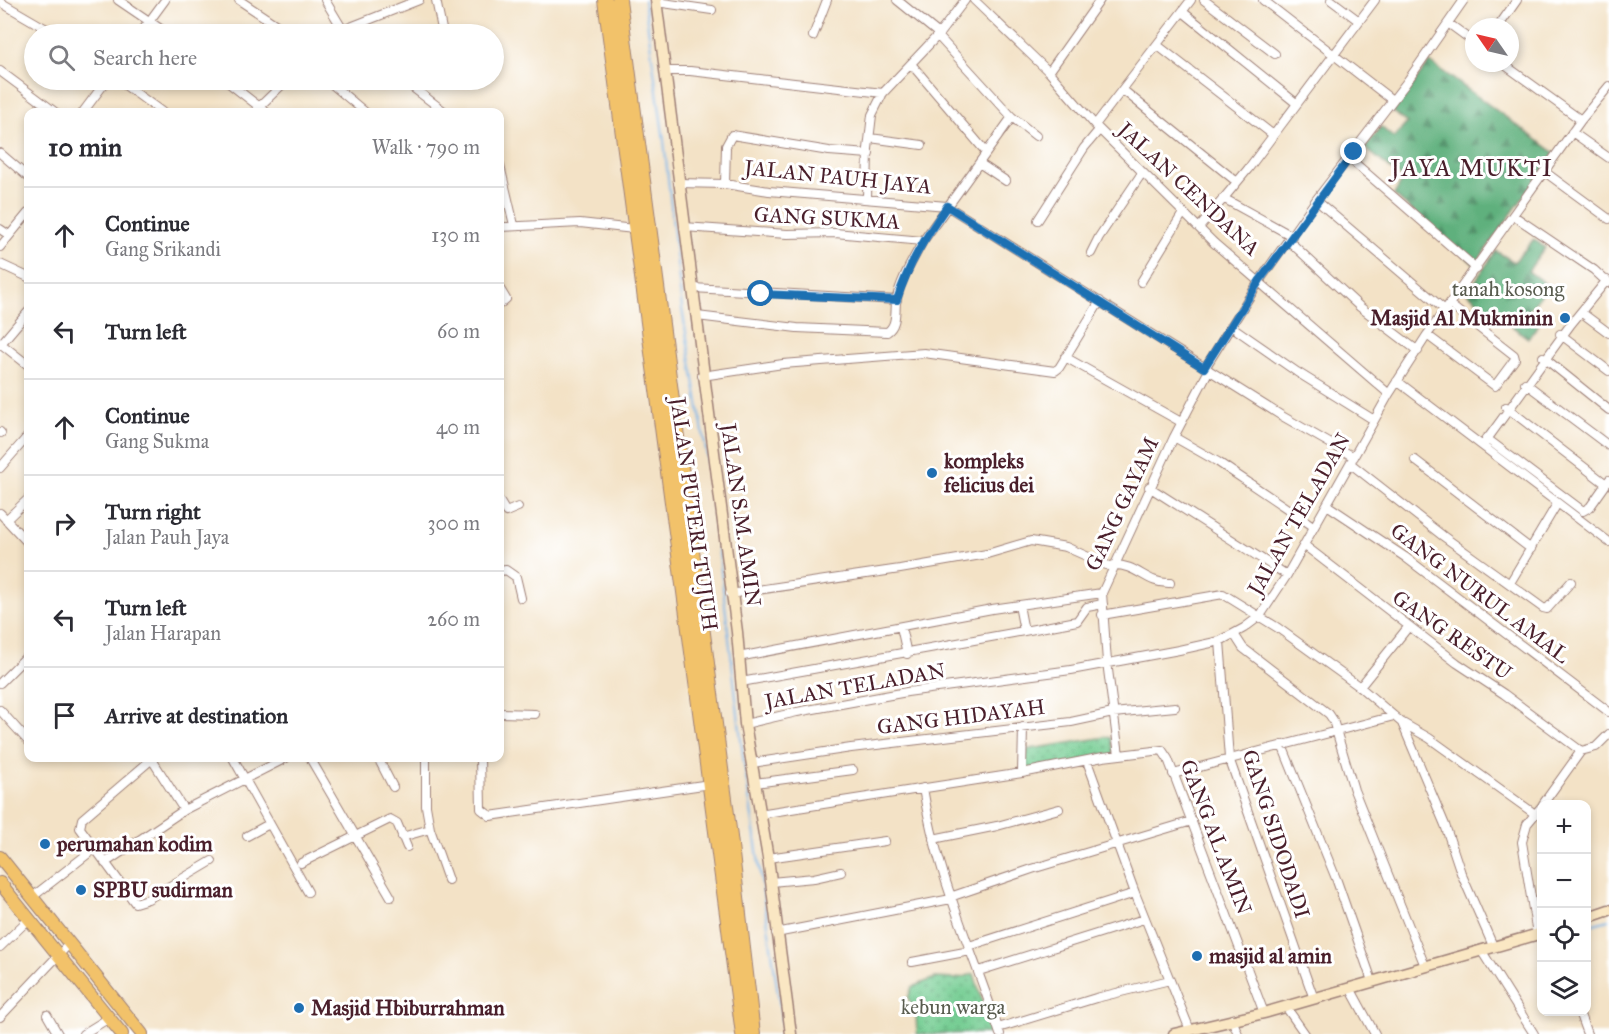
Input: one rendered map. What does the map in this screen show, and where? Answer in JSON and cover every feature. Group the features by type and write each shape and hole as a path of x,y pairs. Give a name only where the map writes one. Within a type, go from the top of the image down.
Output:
{"highway":[{"name":"JALAN PUTERI TUJUH","path":"605,0 743,1034"},
{"name":"JALAN PUTERI TUJUH","path":"619,0 726,802 753,1034"}],"main road":[{"path":"0,857 142,1034"},
{"path":"0,883 122,1034"}],"street":[{"path":"118,0 154,24"},
{"path":"148,24 165,0"},
{"path":"239,0 273,24"},
{"path":"325,0 340,24"},
{"path":"364,24 419,0"},
{"path":"436,0 441,24"},
{"path":"813,36 827,0"},
{"path":"897,0 939,35 1012,117 1036,136"},
{"path":"867,199 873,115 884,93 939,35 965,0"},
{"name":"JALAN CENDANA","path":"974,0 1048,72 1097,128 1183,213 1389,394"},
{"path":"1048,72 1100,0"},
{"path":"1038,220 1123,90 1191,0"},
{"path":"1204,0 1275,54"},
{"path":"1263,0 1392,100"},
{"path":"1331,0 1359,21"},
{"path":"1199,228 1237,182 1375,0"},
{"name":"GANG GAYAM","path":"1119,755 1102,615 1102,593 1112,566 1207,369 1231,326 1316,200 1464,0"},
{"path":"1504,18 1517,0"},
{"path":"1,1 39,24"},
{"path":"656,1 712,10"},
{"name":"JALAN S.M. AMIN","path":"656,1 678,183 698,316 702,376 745,724 768,858 791,1034"},
{"path":"1183,12 1296,102"},
{"path":"1448,23 1465,35"},
{"path":"1157,45 1272,134"},
{"path":"912,65 986,152"},
{"path":"0,71 24,89"},
{"path":"665,71 690,71 884,93"},
{"path":"1515,72 1581,120"},
{"name":"JALAN TELADAN","path":"745,724 797,711 885,696 1071,670 1220,640 1234,634 1260,616 1304,545 1389,394 1427,335 1477,269 1572,132 1609,86"},
{"path":"25,90 50,108"},
{"path":"86,108 100,90"},
{"path":"132,90 156,108"},
{"path":"236,90 256,108"},
{"path":"262,108 278,90"},
{"path":"339,90 360,108"},
{"path":"416,90 440,108"},
{"path":"1123,90 1237,182"},
{"name":"GANG SUKMA","path":"684,227 787,234 835,233 922,241 1012,117"},
{"path":"1572,132 1609,158"},
{"path":"725,184 726,146 732,135 829,151 869,154"},
{"path":"870,138 922,145"},
{"path":"0,153 24,174"},
{"path":"1349,158 1477,269"},
{"path":"979,163 1006,181"},
{"path":"1545,172 1609,219"},
{"path":"1091,253 1099,237 1142,173"},
{"path":"504,183 514,225"},
{"name":"JALAN PAUH JAYA","path":"678,183 725,184 770,191 947,206 1352,461 1443,536 1510,583 1530,600 1547,609 1570,582"},
{"path":"1223,198 1291,239 1360,307 1418,351"},
{"path":"1316,200 1448,308 1514,355 1515,359 1495,386 1427,335"},
{"path":"1141,282 1183,213"},
{"path":"1484,441 1565,330 1608,283 1514,216"},
{"path":"0,247 24,218"},
{"path":"504,226 580,223 634,229"},
{"path":"0,229 9,235"},
{"path":"698,316 796,328 878,333 891,329 903,279 922,241"},
{"path":"0,264 24,275"},
{"path":"693,288 897,300"},
{"path":"702,376 783,364 924,353 1055,371 1100,301"},
{"path":"1582,313 1609,333"},
{"path":"24,317 0,344 24,362"},
{"path":"1231,326 1297,372 1374,420"},
{"path":"1565,330 1609,371"},
{"path":"1065,357 1181,422"},
{"path":"1545,358 1609,410"},
{"path":"1397,381 1580,510 1587,511 1607,482 1508,408"},
{"path":"1526,384 1609,446"},
{"path":"1174,436 1218,462 1313,526"},
{"path":"0,468 24,441"},
{"path":"1484,441 1557,504 1609,542"},
{"path":"1415,460 1532,549"},
{"path":"1149,488 1287,574"},
{"path":"6,520 24,504"},
{"path":"1510,583 1557,504"},
{"name":"GANG NURUL AMAL","path":"1327,505 1405,557 1609,712"},
{"path":"504,509 506,512 518,507"},
{"path":"0,513 24,539"},
{"path":"730,594 922,566 987,554 1031,541 1066,547 1112,566 1130,566 1156,582 1170,583"},
{"name":"GANG RESTU","path":"1304,545 1409,627 1581,751"},
{"path":"504,570 516,577 521,598"},
{"path":"738,657 814,640 1102,593"},
{"path":"1102,615 1223,594 1260,616 1360,687 1401,722 1429,738 1535,814"},
{"path":"741,682 907,654 1077,621 1087,607 1103,604"},
{"path":"1019,605 1024,632"},
{"path":"901,627 907,654"},
{"path":"1360,687 1409,627"},
{"path":"1234,634 1243,648 1329,714 1354,790 1425,966"},
{"name":"GANG SIDODADI","path":"1220,640 1229,758 1314,999"},
{"path":"0,683 24,659"},
{"name":"GANG HIDAYAH","path":"752,763 850,748 1071,722 1113,713 1174,707"},
{"path":"0,710 24,737"},
{"path":"504,713 535,714"},
{"path":"1173,774 1394,716"},
{"path":"1401,722 1418,756 1461,873 1493,946"},
{"path":"1022,773 1023,727"},
{"path":"1546,800 1581,751 1596,747 1609,734"},
{"path":"1282,745 1337,881 1372,981"},
{"name":"GANG AL AMIN","path":"1119,755 1162,750 1168,759 1264,1013"},
{"path":"759,814 1022,773 1119,755"},
{"path":"1087,760 1144,919 1190,1030"},
{"path":"148,762 80,822 80,828 135,903 148,899 212,861"},
{"path":"154,762 184,810"},
{"path":"235,762 308,892"},
{"path":"105,863 184,810 278,762"},
{"path":"312,762 391,897"},
{"path":"380,762 393,787"},
{"path":"426,762 426,806 429,829 448,880"},
{"path":"480,762 481,809 490,816 710,784"},
{"path":"755,783 853,770"},
{"path":"923,788 933,839 951,898 999,1031 1096,998 1170,980"},
{"path":"933,839 997,826 1059,809"},
{"path":"1537,811 1523,833 1522,842 1537,918"},
{"path":"301,863 390,819 397,823 406,848"},
{"path":"776,933 829,925 951,898 1192,821"},
{"path":"248,836 269,824"},
{"path":"402,837 429,829"},
{"path":"768,858 885,841"},
{"path":"31,898 94,849"},
{"path":"771,882 814,878 841,872"},
{"path":"912,962 969,949 1135,893"},
{"path":"1591,917 1609,910"},
{"path":"0,947 29,919"},
{"path":"979,971 1144,919"},
{"path":"1174,1034 1286,1007 1537,934"},
{"path":"0,1017 69,944"},
{"path":"1481,950 1534,1034"},
{"path":"1350,988 1375,1034"},
{"path":"1286,1007 1305,1034"},
{"path":"47,1015 58,1034"},
{"path":"1581,1016 1587,1034"},
{"path":"83,1034 109,1018"},
{"path":"1232,1020 1238,1034"}],"green space":[{"name":"tanah kosong","path":"1430,62 1555,153 1475,265 1394,195 1403,179 1365,148 1381,127 1394,138 1407,123 1392,111"},
{"name":"tanah kosong","path":"1534,239 1545,248 1528,271 1548,286 1527,313 1539,324 1528,338 1467,293 1496,251 1514,262"},
{"path":"1111,738 1115,759 1076,767 1024,773 1025,750"},
{"name":"kebun warga","path":"974,974 992,1033 917,1034 916,1013 908,998 912,987 935,978 955,979"}],"waterway":[{"path":"644,0 664,141 682,309 708,462 743,756 784,1034"},
{"path":"1591,925 1609,920"}],"place":[{"name":"Masjid Al Mukminin","path":"1565,318"},
{"name":"kompleks felicius dei","path":"932,473"},
{"name":"perumahan kodim","path":"45,844"},
{"name":"SPBU sudirman","path":"81,890"},
{"name":"masjid al amin","path":"1197,956"},
{"name":"Masjid Hbiburrahman","path":"299,1008"}],"district":[{"name":"JAYA MUKTI","path":"1472,168"}],"route":[{"path":"761,294 897,300 903,279 922,241 947,206 1204,368 1256,290 1260,280 1316,200 1354,152"}]}
